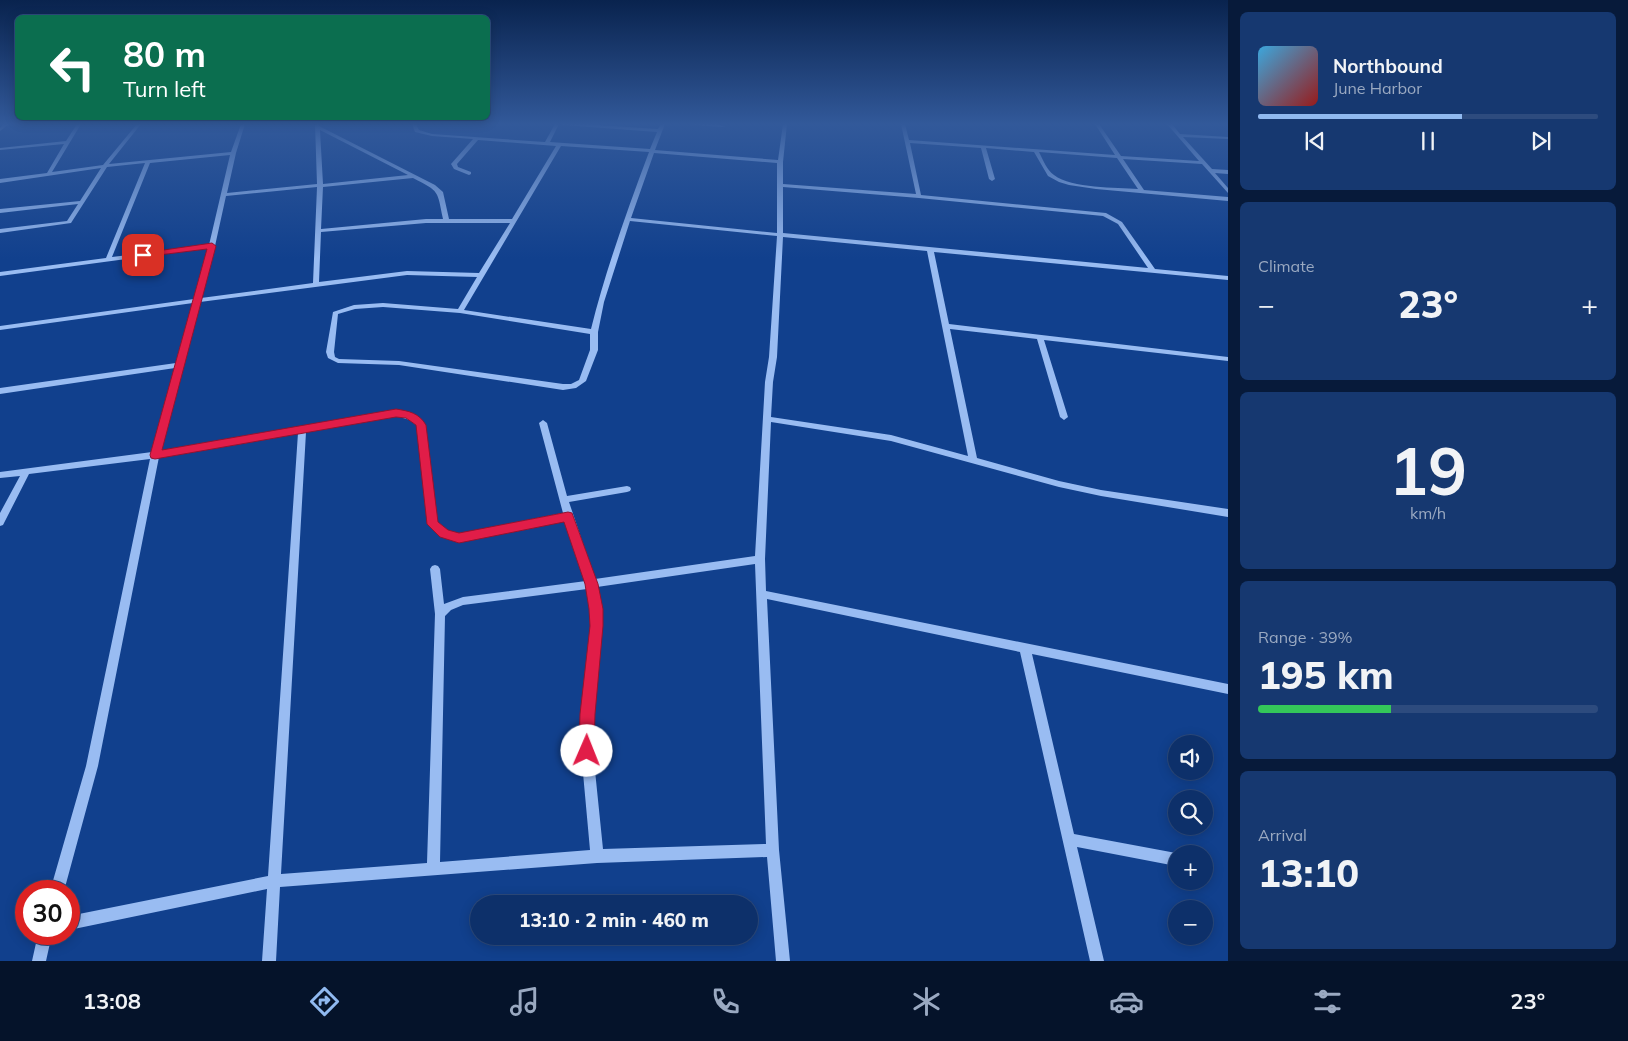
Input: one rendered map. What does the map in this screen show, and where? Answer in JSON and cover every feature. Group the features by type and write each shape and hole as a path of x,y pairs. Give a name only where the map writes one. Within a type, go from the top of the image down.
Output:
{"street":[{"path":"49,173 51,169"},
{"path":"0,181 83,169"},
{"path":"0,231 69,222 104,169"},
{"path":"108,260 145,169"},
{"path":"60,880 92,766 155,455 198,300 230,169"},
{"path":"316,285 319,169"},
{"path":"400,169 433,186 440,192 446,220"},
{"path":"459,169 469,172"},
{"path":"460,311 544,169"},
{"path":"594,332 460,311 383,306 345,308 335,313 330,352 332,358 338,361 399,363 563,387 574,386 582,381 594,350 594,332 601,302 627,219 645,169"},
{"path":"780,169 780,235 767,420 760,559 773,850 783,961"},
{"path":"914,169 919,196"},
{"path":"989,169 992,179"},
{"path":"1046,169 1059,181 1075,185 1228,199"},
{"path":"1127,169 1142,191"},
{"path":"1210,171 1228,172"},
{"path":"1210,171 1228,190"},
{"path":"224,195 414,176"},
{"path":"781,185 1104,214 1120,223 1152,270"},
{"path":"0,211 82,202"},
{"path":"627,219 1228,278"},
{"path":"318,231 446,220 512,221"},
{"path":"0,274 212,246"},
{"path":"930,249 973,461"},
{"path":"0,328 407,273 480,275"},
{"path":"946,326 1228,359"},
{"path":"1040,337 1064,417"},
{"path":"0,390 180,365"},
{"path":"0,475 155,455 396,413 409,415 418,420 421,425 433,524 444,533 459,538 568,516"},
{"path":"767,420 891,438 1101,494 1228,514"},
{"path":"543,423 568,516 592,584 596,626 587,714 587,751 597,856"},
{"path":"269,961 302,430"},
{"path":"0,522 26,472"},
{"path":"564,500 627,489"},
{"path":"440,614 447,607 463,601 760,559"},
{"path":"433,869 440,614 435,569"},
{"path":"762,594 1228,689"},
{"path":"1025,648 1097,961"},
{"path":"1069,839 1168,858"},
{"path":"80,921 275,881 597,856 773,850"},
{"path":"39,961 43,945"}],"route":[{"path":"143,255 212,246 155,455 396,413 409,415 418,420 421,425 433,524 444,533 459,538 568,516 592,584 596,609 587,714 587,751"}]}
